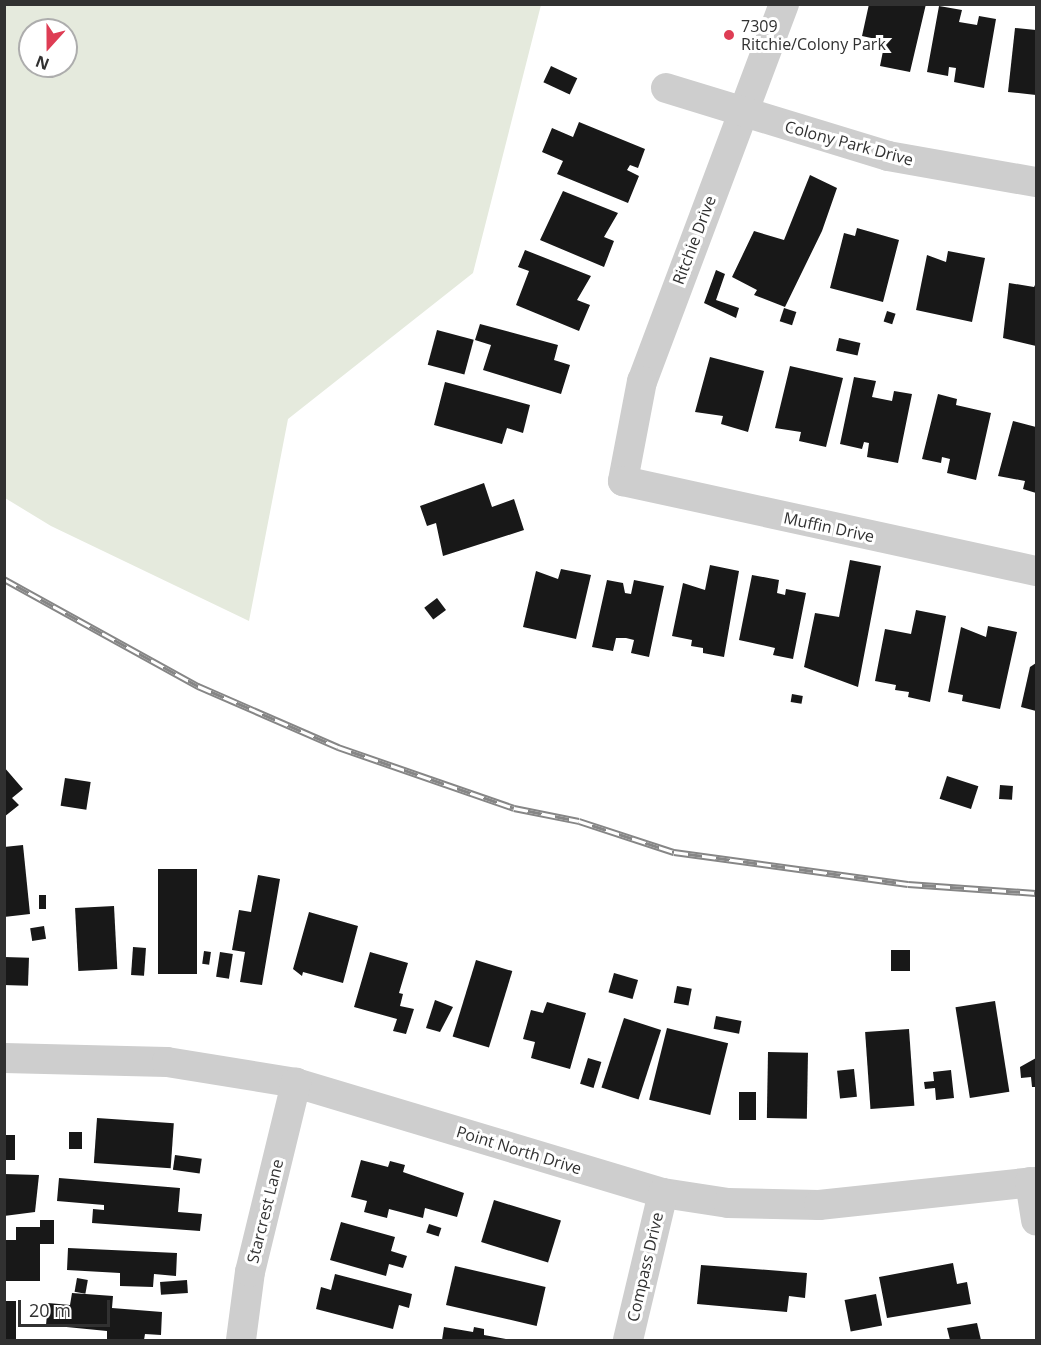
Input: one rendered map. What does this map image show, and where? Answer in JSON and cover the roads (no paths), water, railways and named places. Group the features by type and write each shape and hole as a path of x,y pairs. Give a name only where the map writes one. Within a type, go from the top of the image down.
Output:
{"street":[{"name":"Ritchie Drive","path":"623,481 642,381 784,4"},
{"name":"Colony Park Drive","path":"666,88 888,156 1036,182"},
{"name":"Muffin Drive","path":"623,481 1036,571"},
{"name":"Point North Drive","path":"4,1058 167,1062 296,1083 663,1193 728,1203 819,1205 1034,1182"},
{"name":"Starcrest Lane","path":"241,1341 250,1272 296,1083"},
{"path":"1034,1182 1036,1221"},
{"name":"Compass Drive","path":"628,1341 663,1193"}],"railway":[{"path":"4,579 198,686 338,747 514,808 579,821 674,852 908,884 1036,893"}],"place":[{"name":"7309 Ritchie/Colony Park","path":"729,35"}]}
